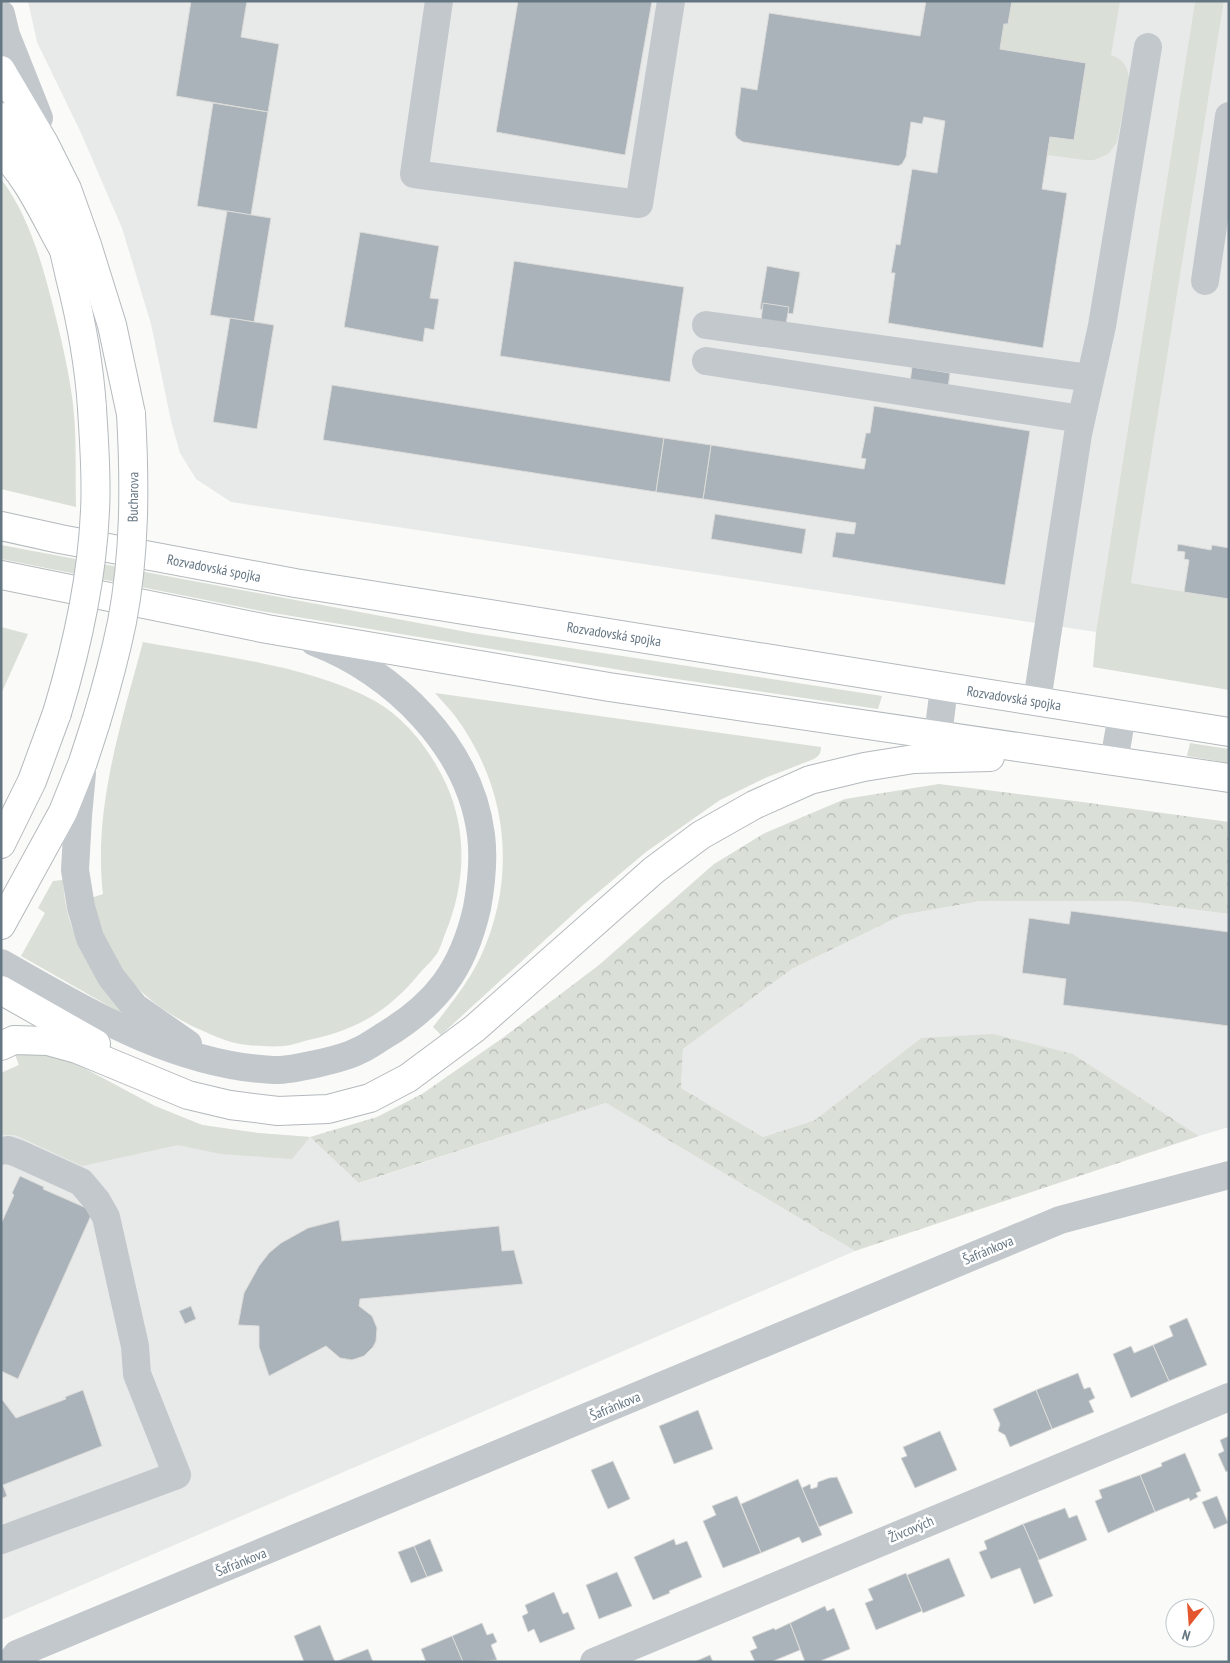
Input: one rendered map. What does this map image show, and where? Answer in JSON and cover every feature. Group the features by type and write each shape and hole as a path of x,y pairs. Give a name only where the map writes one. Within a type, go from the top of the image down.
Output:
{"main road":[{"name":"Bucharova","path":"1,70 44,143 67,189 87,245 112,325 131,414 134,466 134,518 130,570 111,672 83,762 63,812 1,925"},
{"path":"1,117 28,159 47,196 64,250 82,325 89,368 95,459 95,511 91,562 72,664 57,713 32,781 1,844"},
{"path":"1,151 27,184 64,250"},
{"name":"Rozvadovská spojka","path":"1,526 60,539 295,583 1229,732"},
{"path":"1,575 267,628 610,687 1229,778"},
{"path":"1,1046 14,1040 48,1041 77,1049 188,1095 230,1105 278,1111 328,1109 370,1098 408,1078 474,1029 647,875 701,835 754,805 810,780 864,767 914,759 1027,757 1114,761"},
{"path":"1,990 188,1095"}],"street":[{"path":"439,1 414,174 639,204 671,1"},
{"path":"1,14 6,35 67,189"},
{"path":"1037,701 1081,420 1102,326 1148,47"},
{"path":"1205,282 1229,116"},
{"path":"706,325 1090,378"},
{"path":"706,361 1081,420"},
{"path":"1,963 112,1024 166,1048 214,1063 275,1070 318,1063 357,1052 402,1025 435,997 457,966 471,932 481,888 481,835 471,794 457,763 417,709 392,686 364,666 333,649 301,636 267,628"},
{"path":"938,736 944,686"},
{"path":"1114,761 1122,715"},
{"path":"83,762 75,870 81,907 90,938 111,977 135,1007 214,1063"},
{"path":"1,1151 8,1150 17,1153 81,1182 88,1188 106,1217 135,1346 137,1374 177,1475 1,1540"},
{"name":"Šafránkova","path":"11,1662 17,1654 1060,1220 1229,1175"},
{"name":"Živcových","path":"594,1662 1229,1397"}],"shaded area":[{"path":"28,1 1195,1 1096,632 231,502 196,479 180,453 171,421 151,324 122,228 81,133 37,42"},
{"path":"1224,1 1229,1 1229,599 1131,583"},
{"path":"981,901 1128,901 1229,914 1229,1127 1199,1136 1073,1054 921,1038 815,1120 763,1137 681,1088 683,1049 792,969 902,915"},
{"path":"15,1054 75,1063 155,1106 202,1125 258,1133 310,1137 360,1183 606,1103 855,1251 1,1620 1,1073 19,1065"}],"green space":[{"path":"1012,1 1120,1 1111,55 1124,64 1129,79 1117,142 1108,154 1094,160 1048,155 1050,137 1074,140 1086,63 1000,49 1004,24 1008,24"},
{"path":"1195,1 1224,1 1131,583 1229,599 1229,690 1093,667 1096,632"},
{"path":"1,179 19,208 33,240 44,273 62,342 73,404 76,507 1,489"},
{"path":"1,545 472,633 882,696 878,709 663,677 261,611 1,559"},
{"path":"1,627 28,634 1,694"},
{"path":"143,642 262,663 292,670 349,689 375,701 398,717 434,761 454,804 461,841 460,879 452,916 436,955 396,998 359,1024 330,1035 288,1045 262,1046 234,1043 194,1027 152,1001 127,976 114,957 103,933 91,898 103,894 101,862 105,799 118,735"},
{"path":"435,693 821,747 821,749 814,759 765,778 720,800 646,852 583,905 441,1035 433,1027 470,976 480,958 492,927 500,896 503,865 502,833 496,802 487,772 473,743 455,716"},
{"path":"1190,743 1229,749 1229,763 1187,756"},
{"path":"939,784 1229,822 1229,914 1128,901 981,901 902,915 792,969 683,1049 681,1088 763,1137 815,1120 921,1038 993,1034 1073,1054 1199,1136 855,1251 606,1103 359,1183 310,1137 377,1117 422,1094 504,1037 599,965 714,864 765,833 845,799"},
{"path":"63,880 65,900 75,935 91,964 124,1010 121,1013 21,956 45,913 38,908 53,881"},
{"path":"15,1054 48,1054 63,1057 155,1106 202,1125 258,1133 310,1137 292,1159 221,1154 178,1145 82,1166 14,1135 1,1135 1,1073 19,1065"}],"building":[{"path":"191,1 247,1 241,37 279,44 268,112 176,96"},
{"path":"518,1 652,1 625,155 496,132"},
{"path":"926,1 1012,1 1008,24 1004,24 1000,49 1086,63 1074,140 1050,137 1042,189 1067,193 1043,348 888,323 895,273 891,273 896,244 900,245 912,169 937,173 945,121 924,117 922,124 911,122 906,157 902,164 898,166 743,142 735,134 741,87 757,90 769,13 920,36"},
{"path":"213,103 268,112 251,215 197,206"},
{"path":"227,211 271,218 254,322 210,315"},
{"path":"360,232 439,246 430,298 439,299 434,330 425,328 423,342 344,327"},
{"path":"514,261 684,287 670,382 500,356"},
{"path":"767,266 800,272 793,314 760,309"},
{"path":"763,303 789,307 786,324 761,321"},
{"path":"230,318 274,325 257,429 213,422"},
{"path":"912,367 950,373 948,388 910,382"},
{"path":"332,385 664,438 656,492 323,440"},
{"path":"874,406 1030,431 1005,585 832,557 836,532 854,534 856,523 703,499 711,445 864,469 866,459 861,458 866,433 870,433"},
{"path":"664,438 711,445 703,499 656,492"},
{"path":"715,514 806,529 802,554 711,539"},
{"path":"1178,544 1211,550 1212,545 1229,548 1229,599 1184,592 1189,560 1184,559 1185,552 1177,551"},
{"path":"1071,911 1229,932 1229,1026 1063,1005 1066,979 1022,973 1029,918 1069,924"},
{"path":"20,1176 44,1187 43,1189 93,1211 18,1379 1,1371 1,1224"},
{"path":"339,1220 342,1241 499,1226 502,1251 514,1250 523,1284 360,1299 359,1306 372,1316 377,1328 376,1341 364,1356 352,1360 340,1358 326,1346 269,1376 259,1347 259,1326 238,1325 244,1293 259,1266 269,1253 281,1243 308,1228"},
{"path":"191,1306 196,1319 185,1324 179,1311"},
{"path":"1187,1318 1207,1365 1169,1381 1153,1345 1173,1336 1169,1326"},
{"path":"1153,1345 1169,1381 1131,1398 1113,1354 1131,1346 1134,1353"},
{"path":"1078,1373 1084,1389 1090,1387 1095,1398 1089,1401 1094,1412 1052,1429 1036,1390"},
{"path":"83,1390 102,1446 3,1485 7,1496 1,1499 1,1398 16,1418 66,1399 65,1397"},
{"path":"1036,1390 1052,1429 1010,1447 1005,1435 998,1431 1000,1424 993,1409"},
{"path":"698,1410 713,1449 674,1464 659,1426"},
{"path":"940,1431 957,1470 915,1488 901,1458 907,1456 903,1447"},
{"path":"1229,1436 1229,1470 1226,1472 1218,1454 1224,1451 1220,1440"},
{"path":"1185,1453 1201,1491 1196,1493 1198,1497 1190,1501 1189,1498 1155,1512 1140,1475 1162,1466 1161,1463"},
{"path":"613,1461 630,1499 608,1509 591,1470"},
{"path":"1140,1475 1155,1512 1108,1533 1095,1501 1102,1498 1099,1490"},
{"path":"837,1477 853,1513 819,1527 802,1488 810,1484 811,1489 817,1487 818,1482"},
{"path":"798,1479 822,1535 802,1543 799,1537 761,1553 741,1504"},
{"path":"737,1496 761,1553 723,1568 703,1521 716,1515 712,1506"},
{"path":"1217,1496 1228,1523 1214,1529 1202,1502"},
{"path":"1065,1508 1069,1518 1077,1515 1087,1540 1039,1560 1023,1524"},
{"path":"1023,1524 1053,1596 1034,1604 1020,1568 991,1579 979,1552 987,1549 984,1541"},
{"path":"430,1539 443,1571 427,1577 414,1546"},
{"path":"674,1539 676,1545 687,1541 702,1577 653,1600 634,1557"},
{"path":"414,1546 427,1577 411,1583 398,1552"},
{"path":"949,1558 965,1596 923,1613 907,1575"},
{"path":"617,1572 632,1606 599,1619 586,1585"},
{"path":"906,1573 922,1611 876,1630 865,1603 873,1600 868,1589"},
{"path":"554,1592 563,1614 568,1612 575,1629 540,1643 534,1629 528,1632 522,1616 528,1613 525,1605"},
{"path":"825,1606 827,1611 834,1608 850,1649 818,1662 805,1662 790,1623"},
{"path":"482,1623 487,1635 493,1633 497,1642 491,1645 497,1660 463,1662 452,1636"},
{"path":"790,1623 800,1650 771,1662 755,1662 750,1651 757,1648 752,1637"},
{"path":"320,1625 335,1662 304,1662 294,1636"},
{"path":"452,1636 463,1662 426,1662 421,1649"},
{"path":"368,1649 373,1662 335,1662"},
{"path":"710,1655 713,1662 694,1662"}]}
